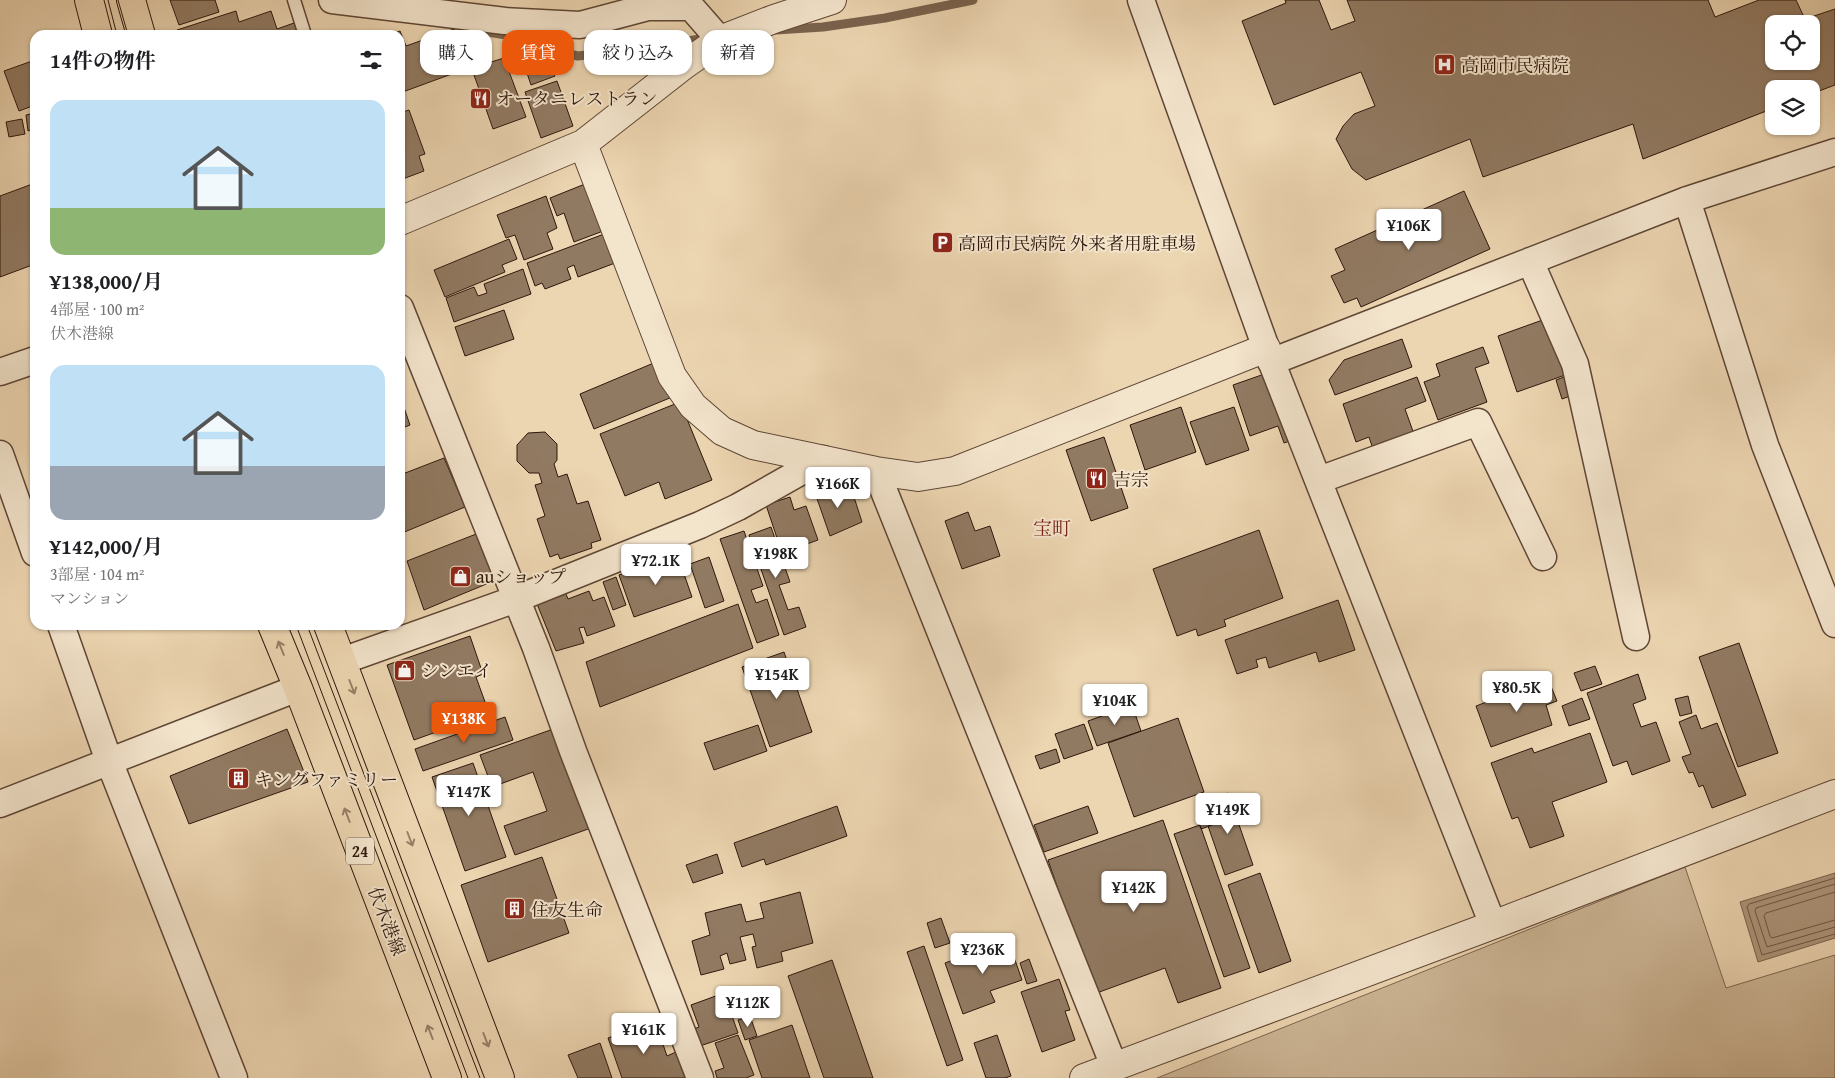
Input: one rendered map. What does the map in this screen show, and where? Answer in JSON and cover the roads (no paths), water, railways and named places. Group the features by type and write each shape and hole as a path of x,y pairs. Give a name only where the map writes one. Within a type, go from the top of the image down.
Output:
{"main road":[{"path":"89,0 97,30"},
{"path":"131,0 140,30"},
{"name":"伏木港線","path":"274,630 447,1078"},
{"path":"330,630 500,1078"}],"street":[{"path":"332,0 505,11 580,25 648,4 691,7 711,30"},
{"path":"746,30 832,0"},
{"path":"1141,0 1268,355 1319,480 1493,925"},
{"path":"405,219 583,144 702,52"},
{"path":"583,144 672,376 693,406 722,431 753,445 876,471 918,477 955,471 1268,355 1530,261 1687,200 1835,152"},
{"path":"1687,200 1765,445 1835,624"},
{"path":"1530,261 1575,364 1636,637"},
{"path":"405,321 516,599 700,1078"},
{"path":"0,372 30,362"},
{"path":"1319,480 1478,422 1543,557"},
{"path":"0,454 30,539"},
{"path":"356,656 516,599 700,525 738,507 822,459"},
{"path":"876,471 1114,1066"},
{"path":"63,630 109,762 234,1078"},
{"path":"0,804 298,688"},
{"path":"1084,1078 1493,925 1835,794"}],"lane":[{"path":"294,0 303,30"}],"water":[{"path":"1835,873 1835,938 1758,962 1740,902"}],"waterway":[{"path":"776,30 823,27 885,18 973,0"},
{"path":"492,33 578,56 702,39"}],"tram line":[{"path":"108,0 116,30"},
{"path":"118,0 127,30"},
{"path":"298,630 468,1078"},
{"path":"309,630 480,1078"}],"place":[{"name":"高岡市民病院","path":"1445,65"},
{"name":"オータニレストラン","path":"480,98"},
{"name":"高岡市民病院 外来者用駐車場","path":"942,243"},
{"name":"吉宗","path":"1097,479"},
{"name":"auショップ","path":"460,576"},
{"name":"シンエイ","path":"405,670"},
{"name":"キングファミリー","path":"239,779"},
{"name":"住友生命","path":"515,909"}],"district":[{"name":"宝町","path":"1052,528"}]}
